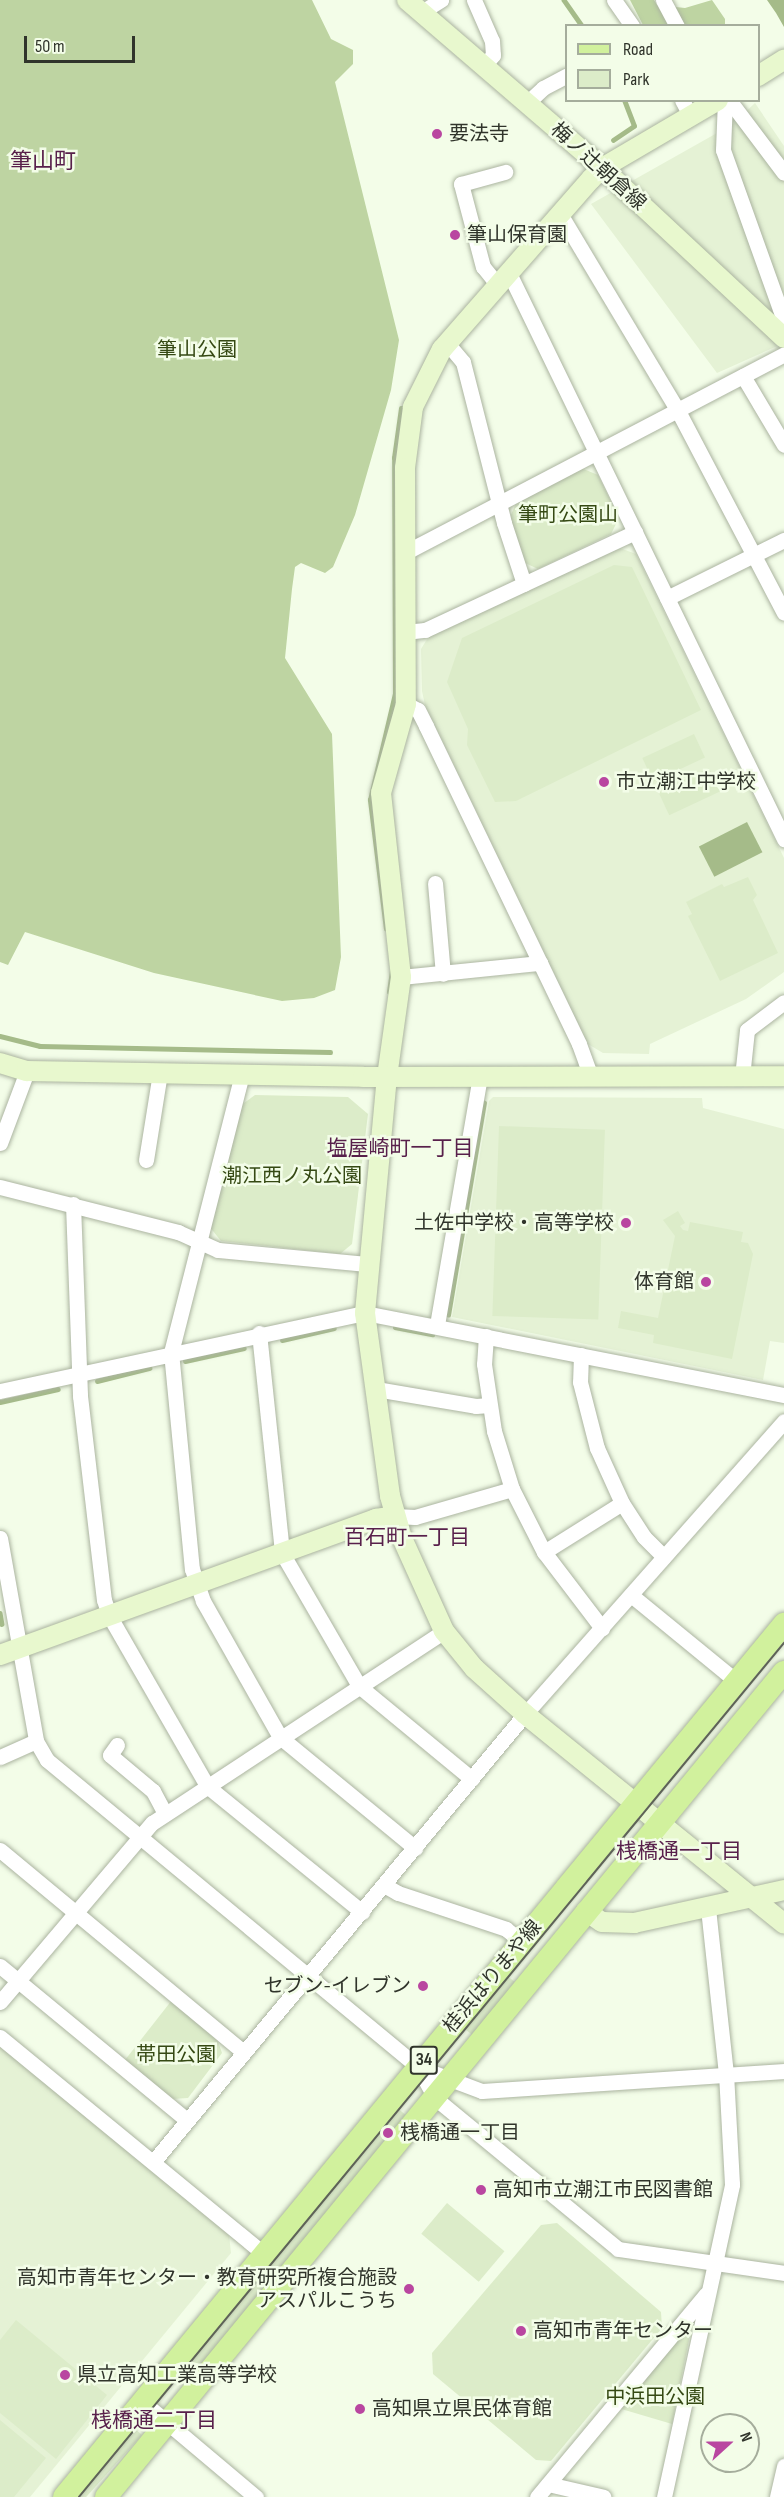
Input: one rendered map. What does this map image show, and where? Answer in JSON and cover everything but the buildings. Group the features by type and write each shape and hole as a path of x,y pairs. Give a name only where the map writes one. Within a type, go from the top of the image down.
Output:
{"main road":[{"name":"桂浜はりまや線","path":"64,2497 784,1624"},
{"name":"桂浜はりまや線","path":"106,2497 784,1672"}],"street":[{"path":"413,6 441,0"},
{"path":"474,0 492,41 493,55 483,67"},
{"path":"614,0 631,24"},
{"path":"663,0 676,24"},
{"name":"梅ノ辻朝倉線","path":"413,6 602,168 784,338"},
{"path":"760,75 784,60"},
{"path":"526,104 543,88 565,77"},
{"path":"711,102 686,109 602,168 559,212 447,343 423,383 407,438 406,704 381,793 380,810 401,977 387,1076 367,1264 365,1313 395,1516 444,1631 474,1668 525,1714 749,1899 784,1924"},
{"path":"727,102 723,150 784,320"},
{"path":"729,102 784,173"},
{"path":"505,172 461,184 483,267 502,277 597,451 634,532 784,839"},
{"path":"559,212 677,409 784,613"},
{"path":"447,343 463,362 524,584"},
{"path":"406,552 784,354"},
{"path":"742,376 784,445"},
{"path":"405,632 425,630 634,532"},
{"path":"667,598 784,540"},
{"path":"406,704 418,710 426,726 540,963 591,1077"},
{"path":"435,883 443,974"},
{"path":"401,977 540,963"},
{"path":"742,1077 747,1030 784,1002"},
{"path":"0,1064 27,1071 387,1076 784,1076"},
{"path":"0,1143 27,1071"},
{"path":"146,1160 160,1073"},
{"path":"242,1074 171,1352 171,1373 197,1585 280,1737 415,1848"},
{"path":"437,1325 480,1076"},
{"path":"0,1186 178,1233 218,1250 367,1264"},
{"path":"73,1204 78,1374 104,1600 110,1617 207,1786 362,1912"},
{"path":"0,1391 259,1333 365,1313 437,1325 784,1395"},
{"path":"259,1333 282,1552 359,1686 472,1779"},
{"path":"486,1336 484,1364 489,1405 499,1454 512,1489 544,1552 602,1628"},
{"path":"581,1355 586,1412 622,1503 644,1537 664,1557"},
{"path":"375,1389 476,1406 489,1405"},
{"path":"153,2162 525,1714 784,1421"},
{"path":"0,1655 110,1617 376,1518 395,1516 415,1518 512,1489"},
{"path":"544,1552 622,1503"},
{"path":"0,1538 36,1742 47,1760 418,2067 618,2249 784,2273"},
{"path":"631,1596 736,1681"},
{"path":"0,2002 138,1836 165,1814 444,1631"},
{"path":"0,1757 36,1742"},
{"path":"117,1745 110,1755 153,1791 165,1814"},
{"path":"0,1850 243,2052"},
{"path":"384,1885 398,1893 506,1929 522,1942"},
{"path":"586,1911 602,1922 634,1923 784,1890"},
{"path":"664,2497 732,2184 726,2074 708,1908"},
{"path":"0,1966 187,2120"},
{"path":"0,2037 265,2255"},
{"path":"418,2067 441,2089 482,2091 784,2071"},
{"path":"537,2497 546,2490 709,2291"},
{"path":"143,2402 256,2497"},
{"path":"777,2497 784,2466"},
{"path":"546,2490 604,2497"}],"shaded area":[{"path":"767,0 784,0 784,27 776,13"},
{"path":"755,103 784,146 784,343 717,373 591,204 733,124"},
{"name":"市立潮江中学校","path":"617,547 636,554 784,858 784,972 746,999 650,1044 649,1054 603,1053 588,1044 425,705 422,691 421,649 429,636"},
{"path":"747,822 762,852 714,877 699,847"},
{"name":"土佐中学校・高等学校","path":"493,1097 702,1098 703,1108 784,1129 784,1343 770,1341 763,1380 452,1317 489,1101"},
{"name":"県立高知工業高等学校","path":"0,2045 229,2235 231,2253 30,2497 0,2497"}],"green space":[{"name":"筆山公園","path":"0,0 312,0 331,39 353,50 353,64 335,82 399,340 391,390 355,515 333,567 325,573 301,563 295,567 292,589 285,658 332,734 341,957 335,990 314,998 282,1001 154,973 25,932 8,965 0,962"},
{"path":"630,0 654,0 657,5 685,8 712,0 725,19 725,24 642,24"},
{"name":"筆町公園山","path":"581,468 598,475 619,518 611,534 538,569 521,561 510,517 517,501"},
{"path":"614,565 632,567 701,710 516,801 495,802 467,745 468,729 447,682 462,638"},
{"path":"694,734 705,758 653,782 642,758"},
{"path":"709,768 720,792 669,815 658,792"},
{"path":"748,877 757,895 753,900 778,953 720,981 688,916 692,914 686,902 722,884 724,887"},
{"name":"潮江西ノ丸公園","path":"255,1095 348,1097 368,1114 352,1244 340,1254 221,1241 209,1226 240,1106"},
{"path":"499,1126 605,1130 598,1320 492,1316"},
{"name":"体育館","path":"678,1211 685,1223 680,1226 683,1230 688,1231 690,1222 743,1232 741,1242 748,1243 753,1254 732,1359 653,1343 654,1335 618,1328 621,1311 658,1318 675,1236 663,1220"},
{"path":"506,1975 515,1982 473,2035 464,2029"},
{"name":"帯田公園","path":"172,2000 217,2039 222,2053 188,2098 172,2099 125,2060"},
{"path":"396,2107 406,2115 190,2383 180,2374"},
{"path":"447,2203 504,2251 479,2282 421,2234"},
{"path":"557,2223 661,2312 662,2328 551,2461 536,2460 433,2374 432,2353 541,2225"},
{"path":"16,2320 107,2395 56,2459 0,2413 0,2340"},
{"name":"中浜田公園","path":"693,2320 672,2424 618,2408"},
{"path":"0,2420 46,2458 14,2497 0,2497"},
{"path":"133,2427 142,2435 86,2497 75,2497 72,2495"}],"waterway":[{"path":"564,0 581,24"},
{"path":"613,140 634,126 625,102"},
{"path":"386,929 370,800 395,693 394,458 401,408"},
{"path":"389,992 392,970"},
{"path":"0,1036 40,1046 330,1052"},
{"path":"448,1315 484,1103"},
{"path":"395,1327 432,1334"},
{"path":"282,1340 334,1328"},
{"path":"185,1361 244,1348"},
{"path":"97,1381 149,1368"},
{"path":"0,1402 58,1389"},
{"path":"0,1613 2,1624"}],"tram line":[{"path":"79,2497 784,1643"}],"place":[{"name":"要法寺","path":"437,134"},
{"name":"筆山保育園","path":"455,235"},
{"name":"市立潮江中学校","path":"604,782"},
{"name":"土佐中学校・高等学校","path":"626,1223"},
{"name":"体育館","path":"706,1282"},
{"name":"セブン-イレブン","path":"423,1986"},
{"name":"桟橋通一丁目","path":"388,2133"},
{"name":"高知市立潮江市民図書館","path":"481,2190"},
{"name":"高知市青年センター・教育研究所複合施設 アスパルこうち","path":"409,2289"},
{"name":"高知市青年センター","path":"521,2331"},
{"name":"県立高知工業高等学校","path":"65,2375"},
{"name":"高知県立県民体育館","path":"360,2409"}],"district":[{"name":"筆山町","path":"43,162"},
{"name":"塩屋崎町一丁目","path":"400,1149"},
{"name":"百石町一丁目","path":"407,1538"},
{"name":"桟橋通一丁目","path":"679,1852"},
{"name":"桟橋通二丁目","path":"154,2421"}]}
